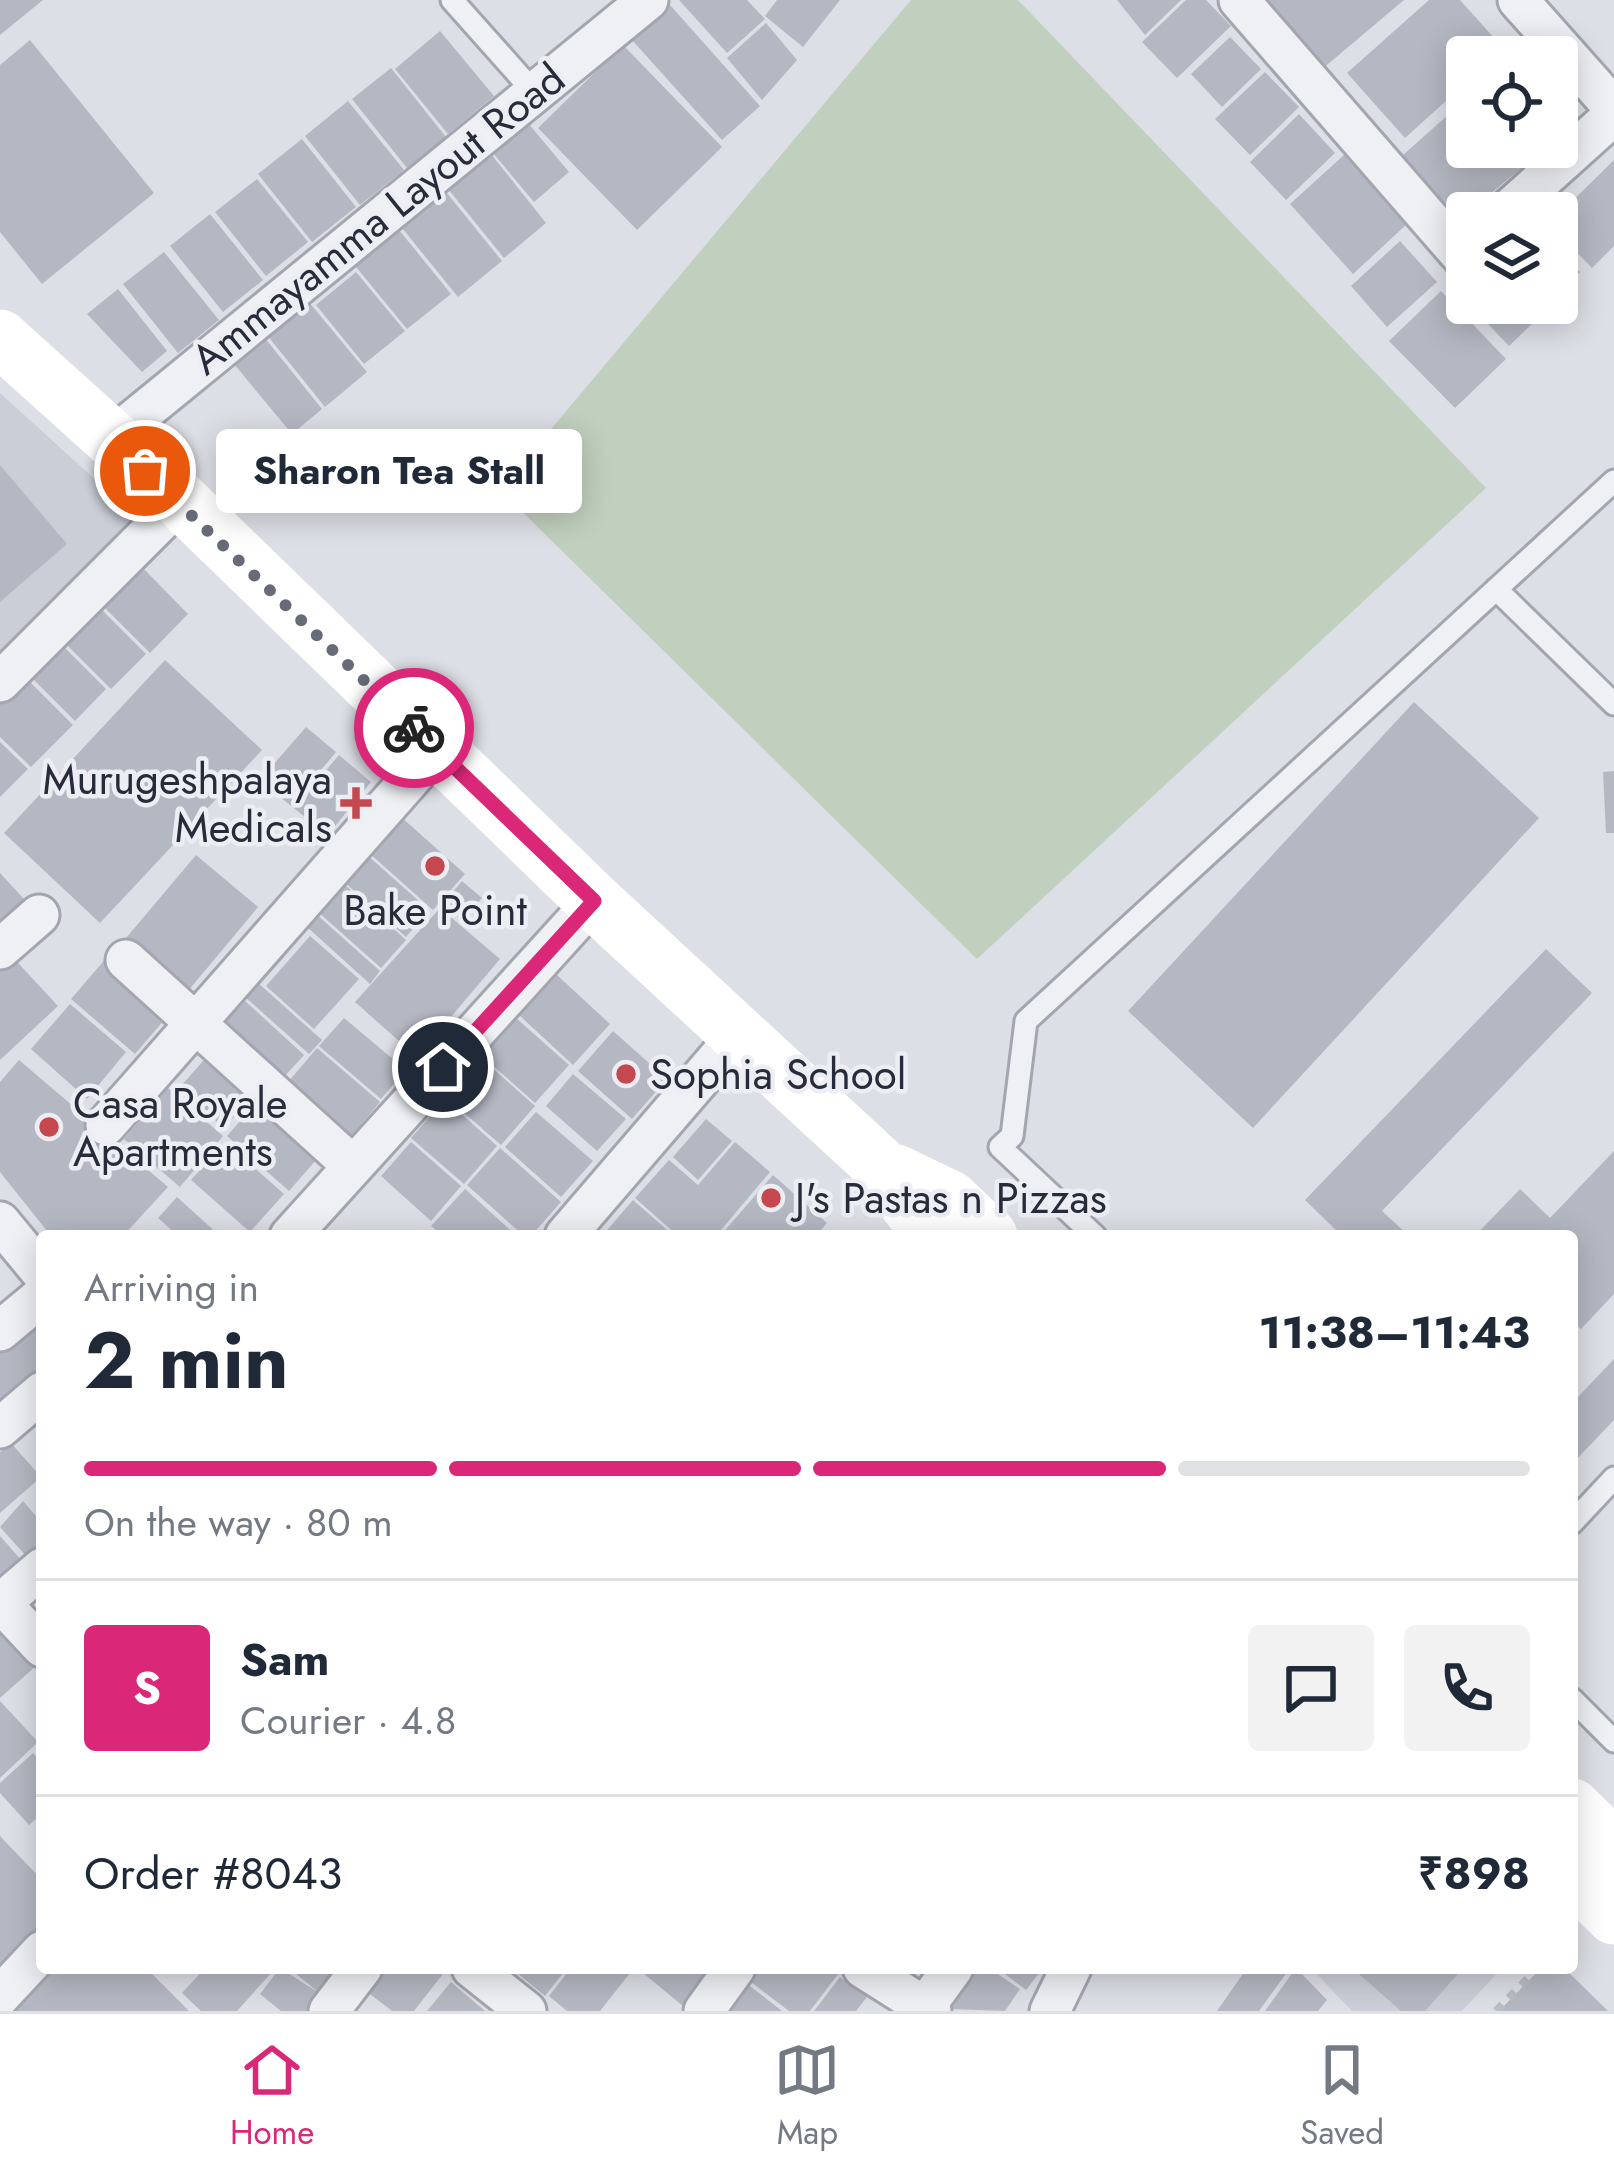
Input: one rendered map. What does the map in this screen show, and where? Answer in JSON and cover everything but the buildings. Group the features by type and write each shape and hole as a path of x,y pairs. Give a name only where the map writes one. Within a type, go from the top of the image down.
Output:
{"street":[{"name":"Ammayamma Layout Road","path":"109,440 648,0"},
{"path":"1239,0 1446,238"},
{"path":"1518,0 1614,111 1527,192"},
{"path":"0,338 181,501 594,901 881,1166 928,1230"},
{"path":"0,682 181,501"},
{"path":"106,1125 436,750"},
{"path":"295,1230 594,901"},
{"path":"0,949 39,915"},
{"path":"126,960 353,1166"},
{"path":"570,1230 737,1036"},
{"path":"881,1166 950,1198 983,1230"},
{"path":"0,1222 36,1266"},
{"path":"0,1331 36,1301"},
{"path":"0,1428 36,1397"},
{"path":"36,1573 1,1604 36,1640"},
{"path":"1578,1813 1614,1848"},
{"path":"1578,1881 1614,1916"},
{"path":"0,1996 36,1957"},
{"path":"328,2011 357,1974"},
{"path":"480,1974 526,2011"},
{"path":"704,2011 731,1974"},
{"path":"872,1974 926,2009 948,1974"},
{"path":"1050,2011 1068,1974"}],"lane":[{"path":"452,0 533,91"},
{"path":"1089,1230 1000,1147 1012,1136 1026,1021 1614,482"},
{"path":"1496,589 1614,704"},
{"path":"1578,1516 1614,1478"},
{"path":"1578,1706 1614,1741"}],"path":[{"path":"1496,2011 1532,1974"}],"shaded area":[{"path":"0,393 143,523 0,667"},
{"path":"1317,1974 1496,1974 1462,2011 1352,2011"}],"green space":[{"path":"911,0 1018,0 1486,488 977,959 500,490"}],"way so far":[{"path":"145,471 414,728"}],"place":[{"name":"Sharon Tea Stall","path":"145,471"},
{"name":"Murugeshpalaya Medicals","path":"356,803"},
{"name":"Bake Point","path":"435,866"},
{"name":"Sophia School","path":"626,1074"},
{"name":"Casa Royale Apartments","path":"49,1127"},
{"name":"J's Pastas n Pizzas","path":"771,1198"}],"route":[{"path":"414,728 594,901 443,1067"}]}
